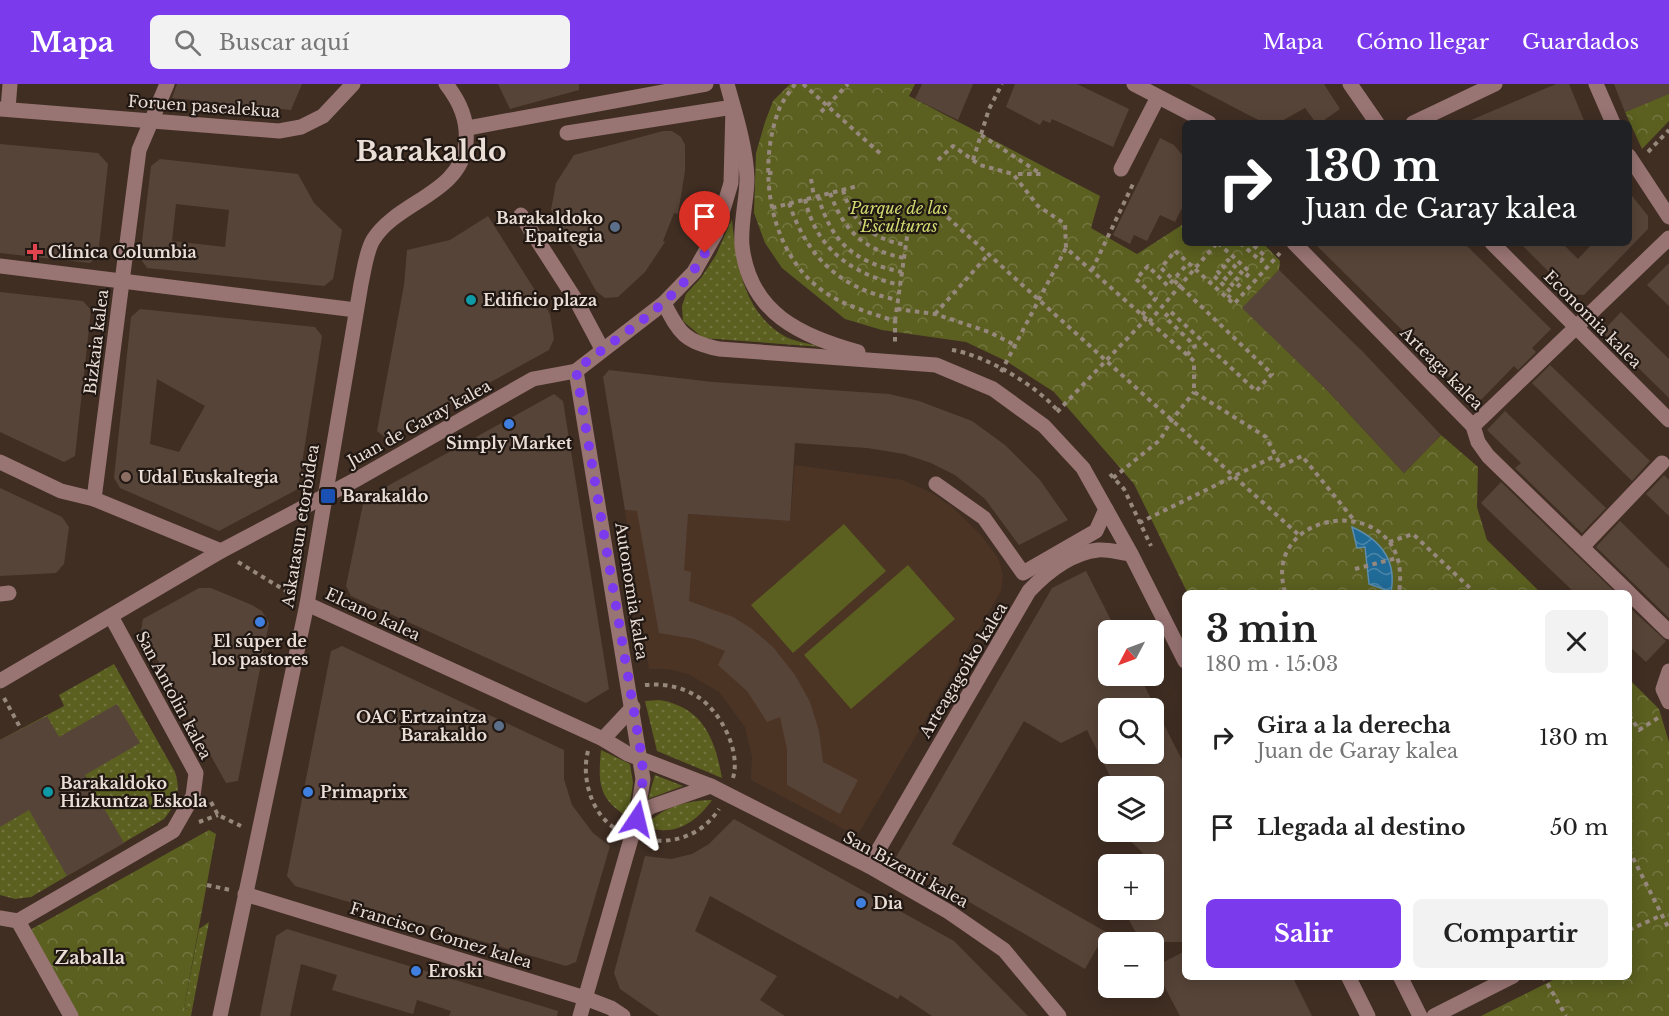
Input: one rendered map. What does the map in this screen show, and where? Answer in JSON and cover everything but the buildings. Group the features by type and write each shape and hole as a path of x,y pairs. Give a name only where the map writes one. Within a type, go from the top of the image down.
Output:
{"street":[{"path":"4,109 10,84"},
{"name":"Bizkaia kalea","path":"94,499 139,150 167,84"},
{"name":"Foruen pasealekua","path":"4,109 279,131 293,129 324,116 353,84"},
{"path":"446,84 462,108 468,128 706,84"},
{"path":"727,84 747,177 742,245 748,273 763,300 783,322 822,341 889,360"},
{"path":"1134,84 1203,120"},
{"path":"1350,84 1375,120"},
{"path":"1419,120 1495,84"},
{"path":"1596,84 1612,120"},
{"path":"1121,169 1158,97"},
{"path":"567,133 733,107"},
{"name":"Juan de Garay kalea","path":"0,681 112,618 221,551 534,379 576,370 664,303 694,272 716,233 730,183 733,107"},
{"name":"Askatasun etorbidea","path":"220,1016 307,604 356,310 373,239 397,216 444,183 457,171 465,150 468,128"},
{"path":"1632,161 1667,210"},
{"path":"521,215 577,302 602,349"},
{"path":"1473,426 1669,238"},
{"name":"Arteaga kalea","path":"1297,246 1473,426 1478,442 1488,456 1626,590"},
{"name":"Economia kalea","path":"1495,246 1669,420"},
{"path":"0,266 356,310"},
{"path":"664,303 686,339 699,345 719,349 936,364 993,389 1044,426 1083,468 1131,554 1182,655"},
{"name":"Autonomia kalea","path":"576,370 642,759 643,779 637,819 580,1016"},
{"path":"0,462 62,491 94,499 221,551"},
{"path":"1582,548 1662,463"},
{"path":"936,484 984,518 1023,573 1096,531 1106,509"},
{"name":"Arteagagoiko kalea","path":"868,866 1029,591 1041,579 1075,556 1099,550 1131,554"},
{"name":"Arteaga kalea","path":"1632,596 1669,632"},
{"name":"Elcano kalea","path":"307,604 642,759 711,786"},
{"name":"San Antolin kalea","path":"112,618 196,773"},
{"path":"1669,671 1663,689 1669,702"},
{"path":"603,739 633,707"},
{"path":"0,918 18,921 173,831 193,796 196,773"},
{"path":"637,819 650,807 711,786"},
{"name":"San Bizenti kalea","path":"711,786 868,866 949,912 1004,950 1059,1016"},
{"name":"Francisco Gomez kalea","path":"246,894 585,998 611,1008 623,1016"},
{"path":"18,921 71,1016"},
{"path":"1350,980 1368,1016"},
{"path":"1402,980 1420,1016"},
{"path":"1434,1016 1505,980"}],"path":[{"path":"795,84 781,105 772,132 768,173 771,208 782,239 801,269 822,290 849,305 895,321"},
{"path":"803,84 883,156"},
{"path":"821,112 848,84"},
{"path":"973,160 989,109 1002,84"},
{"path":"1632,161 1669,130"},
{"path":"938,160 953,146 980,165 1013,174 1041,174 981,135"},
{"path":"768,173 774,173"},
{"path":"993,389 1066,248 1065,224 1038,206 1013,174"},
{"path":"811,178 816,197 831,230 854,255 878,266 902,272"},
{"path":"771,208 858,186"},
{"path":"1092,270 1132,186"},
{"path":"843,190 853,216 864,228 891,242 906,245"},
{"path":"830,193 837,212 858,240 872,249 904,258"},
{"path":"806,199 816,232 828,249 845,264 863,274 900,285"},
{"path":"789,203 799,232 812,253 853,285 879,297 898,300"},
{"path":"934,205 1300,536"},
{"path":"889,360 908,230"},
{"path":"1044,426 1107,363 1215,246"},
{"path":"1221,246 1250,272 1246,277 1228,261 1223,266 1241,283 1236,288 1218,272 1214,276 1232,293 1228,298"},
{"path":"1244,246 1261,261 1265,256 1254,246"},
{"path":"1066,248 1194,361 1194,392 1171,420 1160,440 1096,491"},
{"path":"1187,355 1195,346 1165,317 1170,312 1256,391 1272,374 1161,268 1175,251 1233,304 1278,255"},
{"path":"934,314 988,255"},
{"path":"1142,315 1156,298 1136,279 1148,266 1168,286 1188,263"},
{"path":"897,309 934,314 989,332 1015,345"},
{"path":"1194,392 1266,437 1281,466 1302,456 1354,520"},
{"path":"1119,532 1275,456"},
{"path":"1285,590 1283,569 1289,552 1300,536 1320,523 1333,520 1354,520 1373,528 1388,542 1397,558 1401,574 1399,590"},
{"path":"1388,542 1413,534 1472,590"},
{"name":"Elcano kalea","path":"221,551 307,604"},
{"path":"1355,569 1397,558"},
{"path":"0,690 21,729"},
{"path":"1632,720 1639,730 1661,716"},
{"name":"San Antolin kalea","path":"196,773 218,815 258,835"},
{"path":"1632,856 1660,916 1669,929"},
{"path":"1632,929 1660,916"},
{"path":"1545,980 1566,1016"}],"shaded area":[{"path":"795,465 903,480 932,493 951,506 980,534 998,558 1003,575 1001,591 857,836 751,780 752,757 745,727 719,692 688,674 668,669 649,669 625,510 790,521"}],"green space":[{"name":"Parque de las Esculturas","path":"790,84 915,84 909,96 1100,196 1091,228 1137,254 1182,225 1182,246 1266,246 1280,261 1279,270 1243,308 1327,390 1404,473 1441,435 1478,467 1477,507 1487,540 1538,590 1186,590 1134,484 1054,392 1006,361 966,342 882,330 845,319 782,268 765,243 754,213 756,153 773,101"},
{"path":"1669,84 1669,121 1642,149 1632,127 1632,120 1629,120 1625,112 1668,94"},
{"path":"732,219 736,253 744,286 760,315 771,327 786,337 822,347 703,338 683,321 682,306 686,294 701,278 716,255"},
{"path":"844,524 886,571 793,653 751,605"},
{"path":"908,565 955,619 851,709 804,655"},
{"path":"114,664 175,772 178,791 175,802 164,819 31,897 15,899 0,895 0,740 64,706 59,695"},
{"path":"1632,682 1659,709 1669,742 1669,1016 1481,1016 1553,980 1632,980"},
{"path":"659,700 674,704 696,717 711,738 722,778 657,751 645,701"},
{"path":"601,750 630,764 633,783 628,817 605,797 600,781"},
{"path":"655,775 683,786 648,799"},
{"path":"712,800 699,815 683,826 665,830 645,826 667,809"},
{"path":"209,830 216,834 184,1008 192,1010 191,1016 66,1016 21,935"},
{"path":"209,922 192,1010 184,1008 199,929"}],"water":[{"path":"1352,527 1371,538 1385,552 1392,570 1391,590 1369,584 1365,547 1357,548"}],"place":[{"name":"Barakaldoko Epaitegia","path":"615,227"},
{"name":"Clínica Columbia","path":"35,252"},
{"name":"Edificio plaza","path":"471,300"},
{"name":"Simply Market","path":"509,424"},
{"name":"Udal Euskaltegia","path":"126,477"},
{"name":"Barakaldo","path":"328,496"},
{"name":"El súper de los pastores","path":"260,622"},
{"name":"OAC Ertzaintza Barakaldo","path":"499,726"},
{"name":"Barakaldoko Hizkuntza Eskola","path":"48,792"},
{"name":"Primaprix","path":"308,792"},
{"name":"Dia","path":"861,903"},
{"name":"Eroski","path":"416,971"}],"district":[{"name":"Barakaldo","path":"431,151"},
{"name":"Zaballa","path":"90,958"}],"route":[{"path":"637,819 643,779 642,759 576,370 664,303 694,272 705,253"}]}
